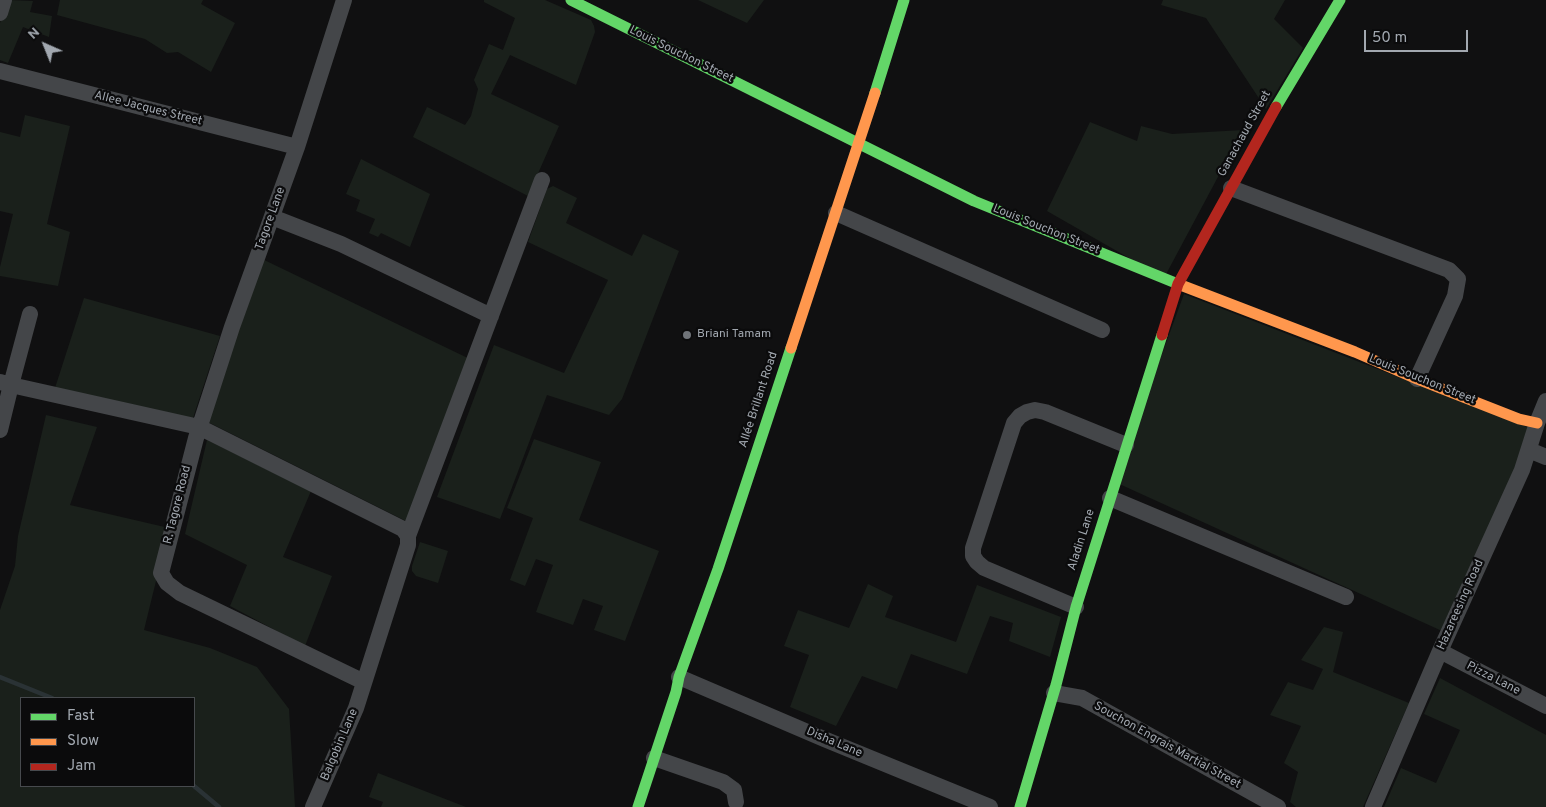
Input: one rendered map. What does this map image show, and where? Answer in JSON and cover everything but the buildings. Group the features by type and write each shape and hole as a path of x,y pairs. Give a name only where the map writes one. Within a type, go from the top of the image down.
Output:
{"street":[{"path":"0,13 4,0"},
{"name":"Tagore Lane","path":"197,432 232,327 297,147 344,0"},
{"name":"Louis Souchon Street","path":"571,0 974,201 1178,284 1355,352 1417,379 1519,419 1537,423"},
{"name":"Allée Brillant Road","path":"638,807 676,692 679,677 718,569 859,144 904,0"},
{"name":"Ganachaud Street","path":"1178,284 1283,95 1340,0"},
{"name":"Allee Jacques Street","path":"0,71 297,147"},
{"name":"Balgobin Lane","path":"313,807 356,708 408,545 408,536 542,180"},
{"path":"1231,188 1448,270 1458,279 1455,296 1417,379"},
{"path":"836,213 1102,330"},
{"path":"272,217 340,244 491,316"},
{"name":"Aladin Lane","path":"1020,807 1054,693 1076,607 1178,284"},
{"path":"0,430 6,383 30,314"},
{"path":"6,383 197,432 403,529 408,536"},
{"name":"Hazareesing Road","path":"1373,807 1440,651 1522,470 1546,401"},
{"path":"1076,607 984,568 973,556 973,548 1014,424 1020,416 1036,410 1045,412 1126,445"},
{"name":"R. Tagore Road","path":"197,432 161,573 167,583 180,593 364,682"},
{"path":"1529,450 1546,457"},
{"path":"1110,498 1346,597"},
{"name":"Pizza Lane","path":"1440,651 1546,706"},
{"name":"Disha Lane","path":"679,677 990,807"},
{"name":"Souchon Engrais Martial Street","path":"1054,693 1082,698 1278,807"},
{"path":"654,758 724,782 734,790 736,802"}],"shaded area":[{"path":"8,0 33,1 30,12 52,16 49,37 23,27 8,63 0,60 0,23"},
{"path":"60,0 203,0 201,4 235,23 211,72 178,52 167,53 145,39 57,15"},
{"path":"484,0 545,0 591,20 594,26 595,32 576,85 510,55 491,94 559,126 528,196 413,137 427,107 465,125 471,116 478,89 474,80 489,44 503,50 515,18 484,2"},
{"path":"698,0 764,0 747,23"},
{"path":"1163,0 1285,0 1274,19 1303,48 1266,109 1206,18 1161,5"},
{"path":"25,115 70,126 47,224 70,232 58,286 0,276 0,267 13,214 0,211 0,132 20,137"},
{"path":"1090,122 1137,141 1141,126 1172,134 1243,130 1164,278 1047,211"},
{"path":"361,159 430,194 410,247 381,233 378,237 369,233 375,219 356,211 360,200 346,194"},
{"path":"553,186 577,198 566,223 632,256 643,234 679,251 622,399 609,415 547,395 500,519 437,497 494,345 564,373 608,280 528,242 547,189"},
{"path":"258,257 476,362 410,523 202,419"},
{"path":"1184,294 1535,430 1442,631 1115,482"},
{"path":"84,298 220,336 192,421 55,388"},
{"path":"46,415 97,427 70,505 169,528 144,630 210,648 257,667 289,709 295,807 0,807 0,610 15,566 18,536"},
{"path":"534,439 601,462 579,520 659,551 625,641 594,630 603,606 583,599 573,625 536,612 553,565 536,559 525,586 510,580 533,518 507,508"},
{"path":"207,440 311,491 283,557 332,576 305,646 230,606 247,565 185,534"},
{"path":"420,542 448,551 438,583 416,576 412,571"},
{"path":"868,584 893,596 885,617 956,642 977,585 1061,617 1050,657 1009,641 1013,623 990,616 967,674 911,654 897,689 862,676 836,726 790,707 809,655 784,646 798,610 849,628"},
{"path":"1324,627 1343,632 1333,672 1409,703 1363,807 1296,807 1290,802 1298,772 1284,763 1301,726 1270,715 1288,682 1313,690 1323,669 1301,660"},
{"path":"1440,678 1546,735 1546,807 1384,807 1401,768 1436,783 1460,730 1424,714"},
{"path":"378,773 466,807 381,807 383,802 369,797"}],"waterway":[{"path":"0,677 50,697"},
{"path":"195,787 219,807"}],"traffic: fast":[{"path":"571,0 974,201 1178,284"},
{"path":"875,93 904,0"},
{"path":"1276,107 1340,0"},
{"path":"1020,807 1056,685 1076,607 1162,335"},
{"path":"638,807 676,692 679,677 718,569 791,348"}],"traffic: slow":[{"path":"791,348 875,93"},
{"path":"1178,284 1355,352 1417,379 1519,419 1537,423"}],"traffic: jam":[{"path":"1162,335 1178,284 1276,107"}],"place":[{"name":"Briani Tamam","path":"687,335"}]}
